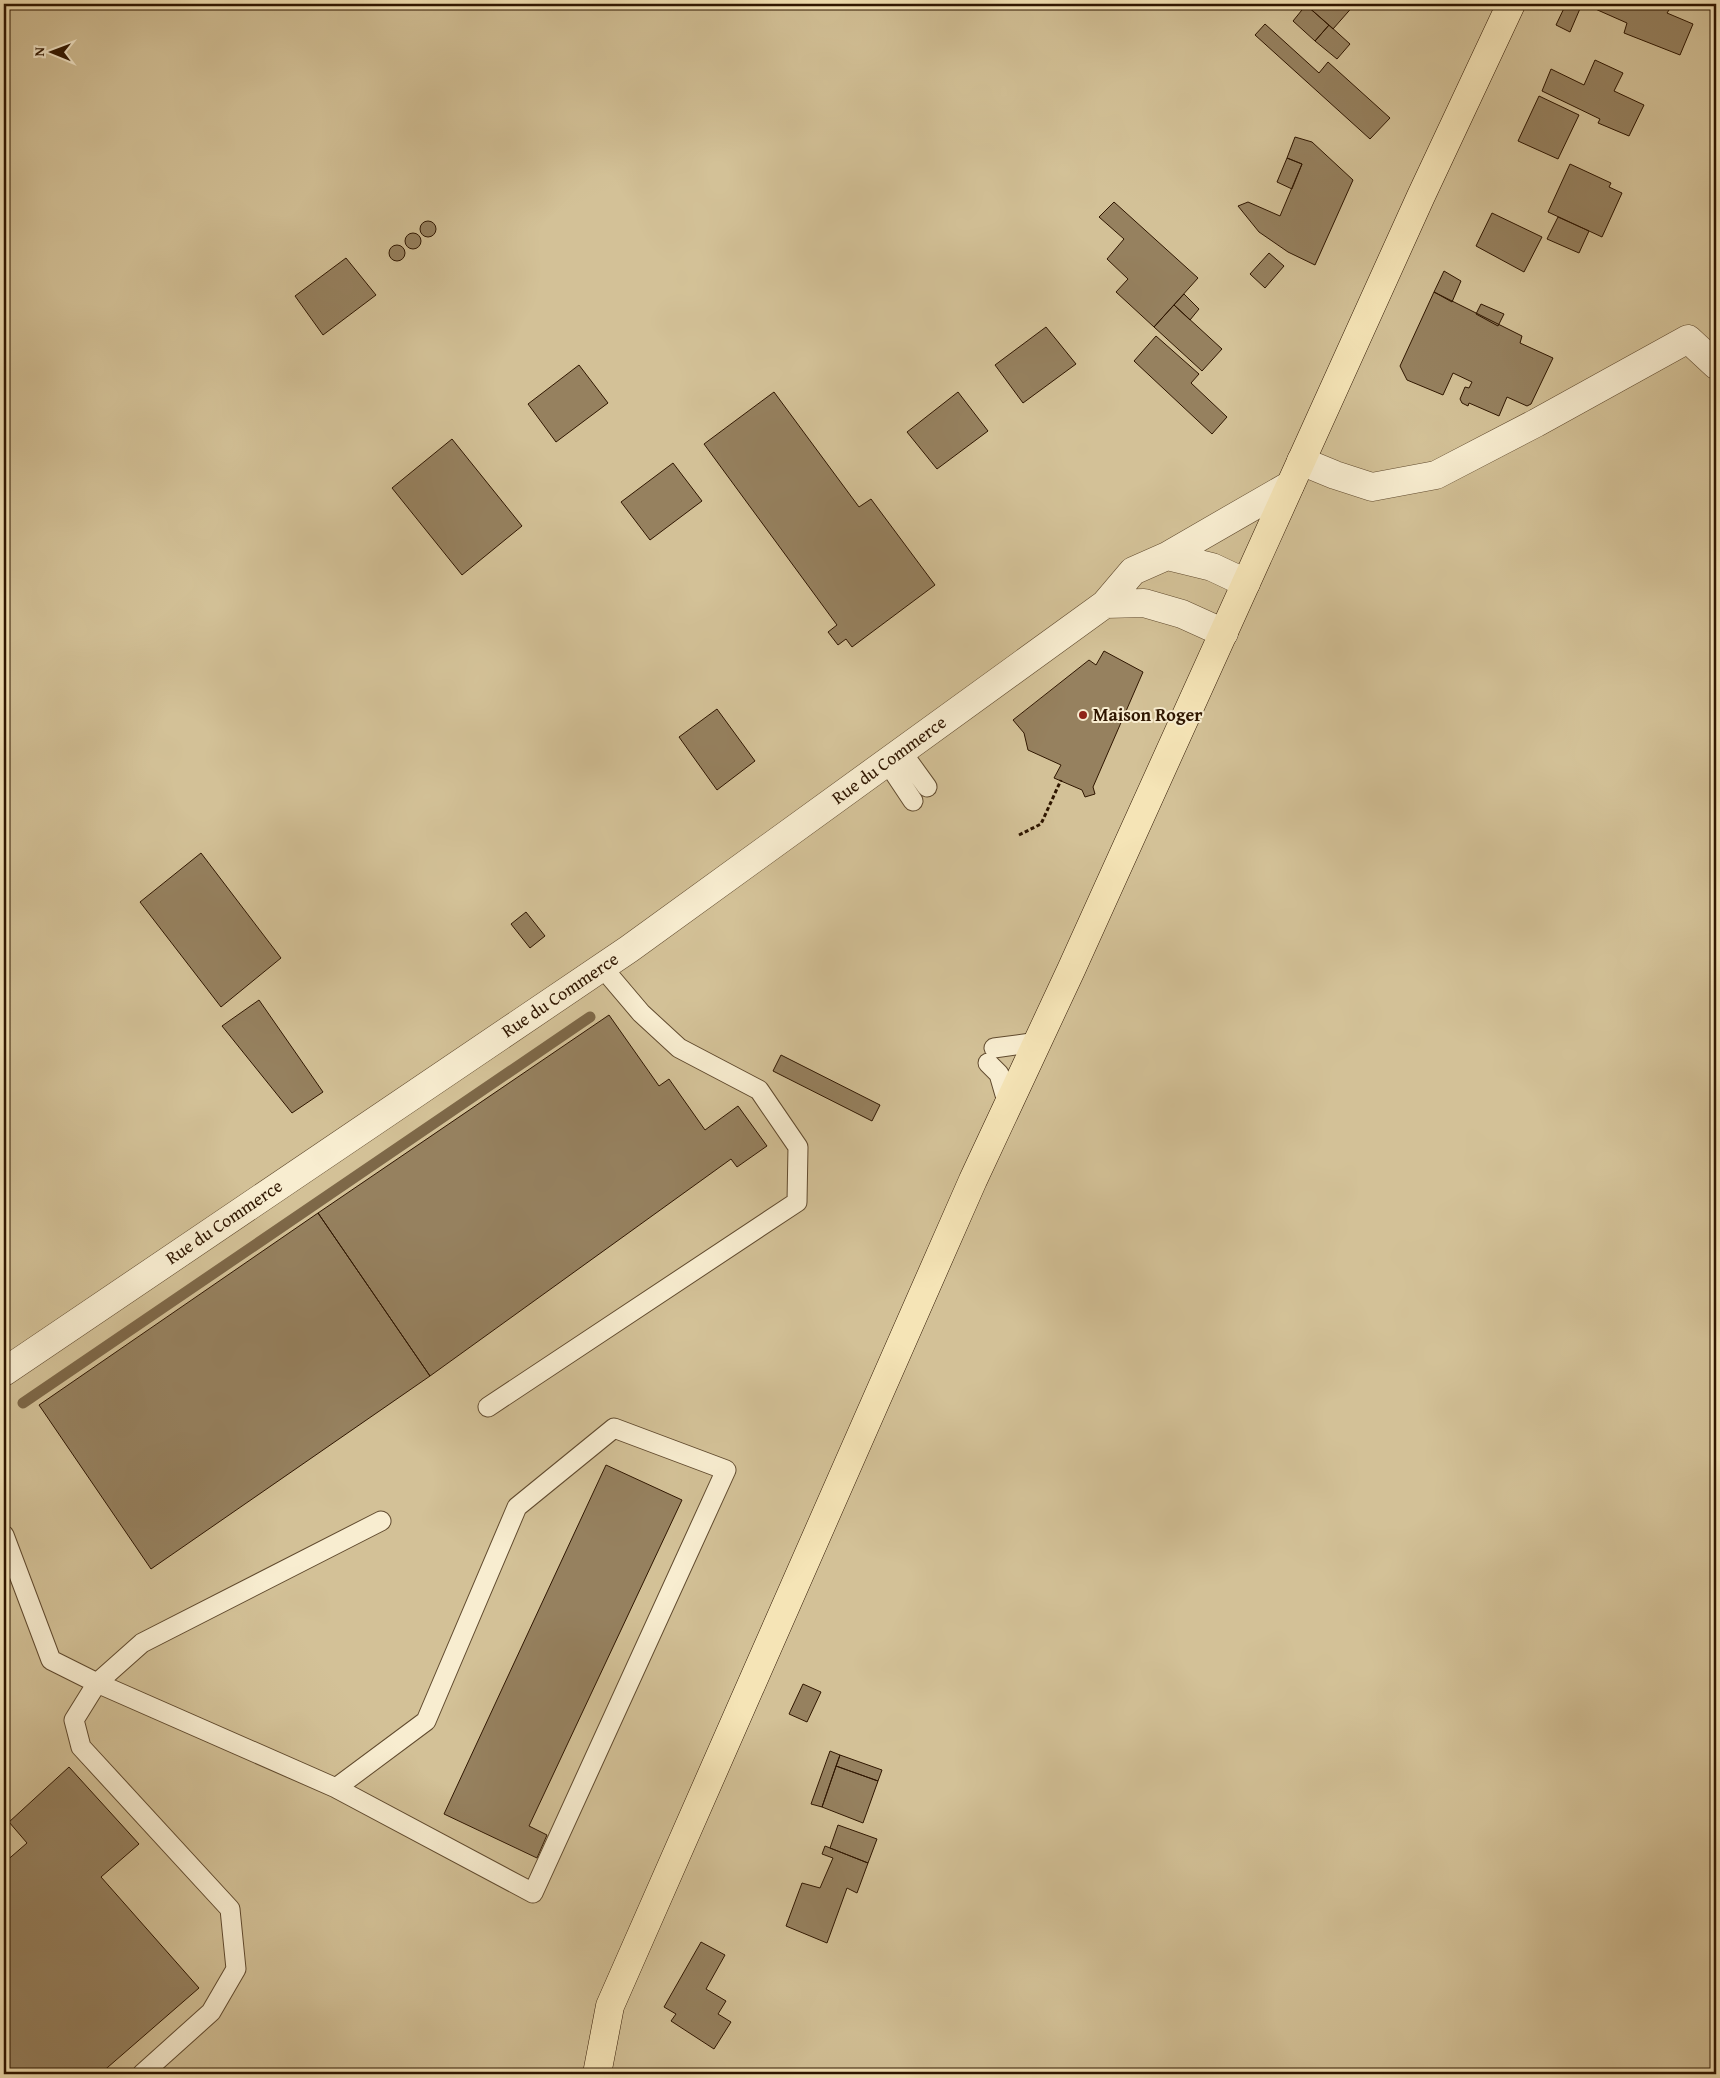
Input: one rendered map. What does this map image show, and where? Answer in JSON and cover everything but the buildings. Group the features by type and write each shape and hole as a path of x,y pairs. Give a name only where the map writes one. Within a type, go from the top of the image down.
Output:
{"main road":[{"path":"597,2074 610,2006 969,1189 1038,1042 1421,196 1511,4"}],"street":[{"path":"1296,473 1335,475 1372,487 1436,475 1536,423 1688,339 1716,365"},
{"name":"Rue du Commerce","path":"4,1372 602,967 1105,604 1133,571 1167,556 1296,473"},
{"path":"1167,556 1212,567 1246,583"},
{"path":"1105,604 1144,604 1182,614 1224,633"}],"lane":[{"path":"894,757 927,787"},
{"path":"894,757 913,801"},
{"path":"488,1407 797,1202 798,1146 759,1090 679,1048 641,1013 602,967"},
{"path":"1008,1105 999,1074 991,1056 1038,1042"},
{"path":"4,1535 51,1660 97,1684 142,1701 336,1788 534,1893 726,1470 614,1428 524,1501 517,1507 426,1721 336,1788"},
{"path":"142,2074 211,2012 236,1969 230,1909 81,1747 74,1720 97,1684 142,1643 381,1521"}],"path":[{"path":"1019,835 1041,824 1060,780"}],"shaded area":[{"path":"4,4 1716,4 1716,2074 4,2074"}],"waterway":[{"path":"23,1403 590,1017"}],"place":[{"name":"Maison Roger","path":"1083,715"}]}
